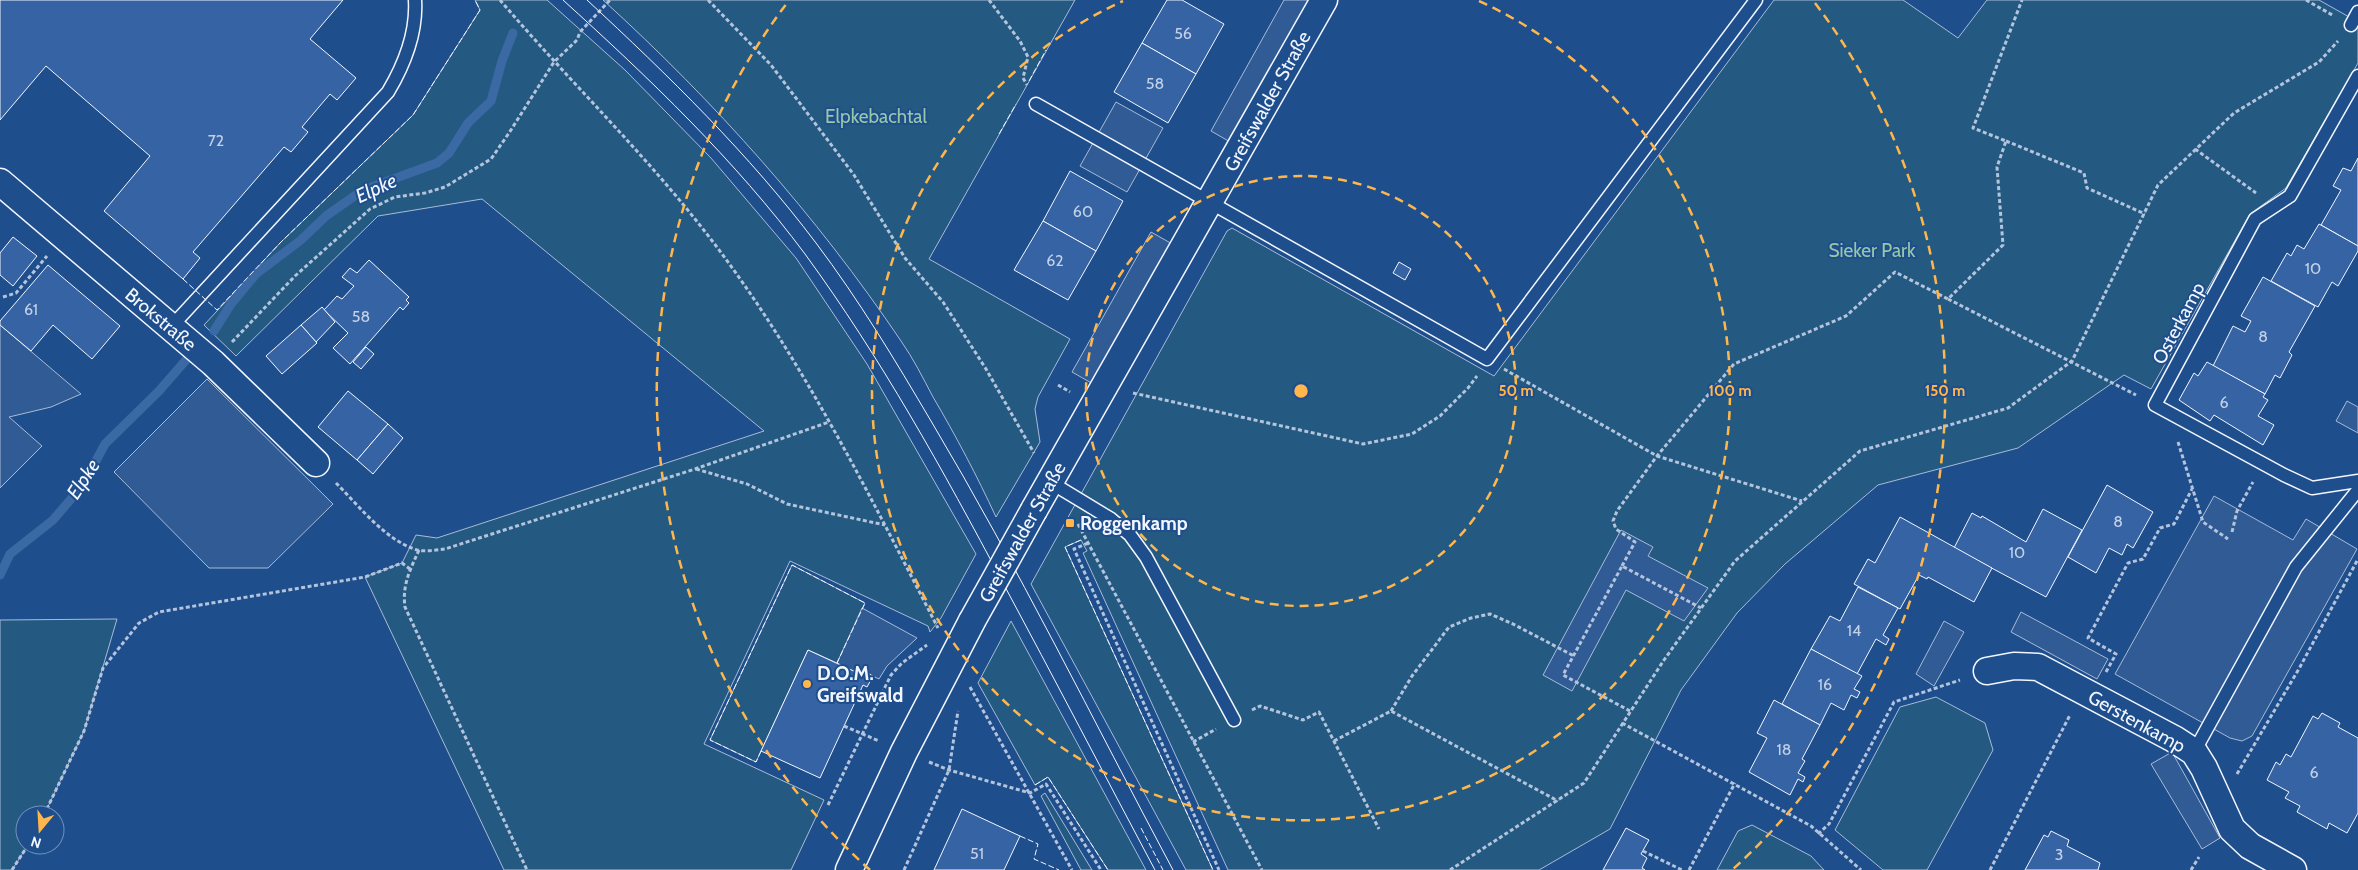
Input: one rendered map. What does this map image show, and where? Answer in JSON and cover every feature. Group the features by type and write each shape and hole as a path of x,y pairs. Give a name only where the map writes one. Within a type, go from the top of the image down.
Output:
{"street":[{"name":"Greifswalder Straße","path":"849,870 904,752 972,621 1324,0"},
{"name":"Brokstraße","path":"0,182 213,363 316,463"},
{"name":"Gerstenkamp","path":"1987,671 2014,666 2038,668 2174,739 2194,752 2221,802 2232,829 2250,846 2293,870"}],"lane":[{"path":"171,327 388,92 404,60 414,21 415,0"},
{"path":"1036,104 1487,359 1756,0"},
{"path":"2351,25 2358,12"},
{"name":"Osterkamp","path":"2155,405 2255,219 2290,196 2358,76"},
{"path":"2155,405 2264,465 2312,488 2358,481"},
{"path":"1050,482 1111,519 1130,535 1146,557 1234,720"},
{"path":"2194,752 2296,567 2358,490"}],"path":[{"path":"500,0 530,36 695,219 775,328 829,422 939,629"},
{"path":"213,363 295,276 370,209 395,197 425,193 445,187 491,159 554,62 577,40 580,32 610,0"},
{"path":"708,0 771,65 854,175 905,258 943,302 986,369 1050,482"},
{"path":"989,0 1020,41 1028,57 1024,78 1036,104"},
{"path":"2022,0 1973,128 2084,173 2087,188 2145,214"},
{"path":"1450,870 1584,783 1630,711 1735,561 1860,451 2008,408 2072,361 2158,185 2240,108 2319,62 2351,25 2306,0"},
{"path":"1948,299 2003,244 1997,167 2006,140"},
{"path":"2195,149 2274,206"},
{"path":"3,298 16,293 64,236"},
{"path":"1630,711 1563,675 1635,542 1616,529 1613,521 1636,482 1656,456 1734,364 1846,316 1895,272 2155,405"},
{"path":"1058,385 1095,405 1108,403 1127,393 1146,395 1363,444 1412,434 1440,416 1468,388 1487,359 1656,456 1802,501"},
{"path":"2169,413 2203,522 2228,539"},
{"path":"316,463 378,525 408,546 419,550 445,549 695,469 829,422"},
{"path":"2232,532 2237,511 2264,465"},
{"path":"695,469 747,484 787,504 885,525"},
{"path":"1990,870 2071,714 2092,696 2116,654 2088,638 2128,562 2144,559 2160,528 2174,524 2192,489"},
{"path":"1073,517 1262,870"},
{"path":"1088,543 1074,550 1220,870"},
{"path":"419,550 410,569 403,593 405,607 527,870"},
{"path":"2221,802 2300,667 2358,559"},
{"path":"49,805 84,731 103,668 139,623 159,612 365,577 402,564 410,569"},
{"path":"1622,566 1701,608"},
{"path":"1334,741 1391,711 1412,676 1449,627 1471,618 1490,614 1574,656"},
{"path":"828,805 891,675 918,650 934,641"},
{"path":"1818,834 1829,824 1894,702 1987,671"},
{"path":"969,684 1072,870"},
{"path":"904,870 939,798 949,770 960,704"},
{"path":"1194,742 1260,706 1303,720 1319,712 1379,829"},
{"path":"1391,711 1558,801"},
{"path":"1622,723 1811,826 1861,870"},
{"path":"844,726 949,770 1030,793 1046,784 1101,870"},
{"path":"1689,870 1735,783"},
{"path":"1643,850 1682,870"},
{"path":"12,870 22,855"},
{"path":"2191,870 2199,857"}],"green space":[{"path":"475,0 547,0 625,70 711,158 796,258 867,364 976,554 941,618 930,632 928,626 790,561 704,744 824,800 791,870 504,870 365,577 402,563 416,535 437,538 764,431 482,199 378,216 236,356 204,325 281,242 413,115 480,10"},
{"name":"Elpkebachtal","path":"603,0 1075,0 929,259 1070,339 1038,397 1035,409 1040,442 996,517 966,456 910,354 834,249 799,205 724,119"},
{"name":"Sieker Park","path":"1774,0 1903,0 1958,38 1987,0 2319,0 2358,22 2358,63 2286,188 2250,214 2151,389 2124,375 2018,448 1878,485 1785,564 1737,613 1681,690 1610,829 1539,870 1228,870 1083,553 1087,551 1081,540 1065,547 1213,870 1186,870 1031,584 1227,231 1232,228 1494,376"},
{"path":"792,565 865,603 837,663 808,650 756,762 710,740"},
{"path":"117,619 84,731 49,805 15,805 15,855 22,855 12,870 0,870 0,620"},
{"path":"1011,621 1146,870 1108,870 1048,777 1035,785 978,683"},
{"path":"1936,697 1985,723 1993,750 1927,870 1883,870 1835,830 1900,707"},
{"path":"1045,793 1092,870 1081,870 1041,796"},
{"path":"1752,825 1811,856 1824,870 1717,870 1738,831"}],"shaded area":[{"path":"1284,0 1312,0 1232,143 1211,131"},
{"path":"1116,102 1163,128 1127,192 1080,166"},
{"path":"1151,232 1174,245 1095,385 1072,372"},
{"path":"0,325 81,394 51,407 9,417 42,446 0,488"},
{"path":"207,379 333,504 268,568 209,568 114,472"},
{"path":"2347,401 2358,407 2358,433 2336,421"},
{"path":"2214,496 2293,540 2306,519 2357,549 2252,736 2242,741 2230,738 2115,674"},
{"path":"1621,530 1653,547 1648,556 1708,588 1684,621 1626,590 1572,691 1543,675"},
{"path":"862,608 917,638 887,666 879,679 862,671 860,674 837,663"},
{"path":"2021,612 2108,659 2097,679 2011,632"},
{"path":"1944,621 1964,632 1934,686 1916,674"},
{"path":"2172,752 2220,838 2202,849 2151,764"}],"building":[{"path":"0,0 343,0 310,39 356,78 337,100 330,94 302,127 308,132 291,152 284,147 193,252 200,258 183,279 104,211 150,156 46,66 0,120"},
{"path":"1167,0 1182,0 1224,24 1196,74 1142,43"},
{"path":"1142,43 1196,74 1168,123 1114,92"},
{"path":"2358,158 2358,246 2321,225 2341,190 2333,186 2343,168 2351,171"},
{"path":"1070,171 1123,201 1096,251 1043,221"},
{"path":"1043,221 1096,251 1068,300 1014,270"},
{"path":"2319,224 2358,246 2358,251 2338,286 2332,282 2318,307 2271,281 2287,253 2291,256 2297,245 2304,249"},
{"path":"13,237 37,256 13,286 0,275 0,253"},
{"path":"369,260 409,297 406,300 409,303 403,310 400,307 350,364 333,348 348,333 324,310 337,296 342,299 354,286 342,277 350,268 357,273"},
{"path":"1399,262 1411,269 1405,280 1393,273"},
{"path":"48,265 120,326 92,359 53,325 31,351 0,325 0,321"},
{"path":"2263,277 2315,306 2289,352 2292,355 2280,378 2275,375 2265,394 2213,366 2233,326 2245,332 2251,321 2241,316"},
{"path":"322,307 335,322 316,342 301,325"},
{"path":"301,325 317,343 282,374 266,356"},
{"path":"366,347 374,354 361,369 353,362"},
{"path":"2207,362 2265,394 2263,397 2268,400 2258,416 2274,425 2263,445 2214,415 2210,421 2179,400 2194,373 2198,376"},
{"path":"348,391 388,424 357,460 318,427"},
{"path":"388,424 403,438 373,474 357,460"},
{"path":"2107,485 2153,512 2133,548 2127,544 2122,555 2109,548 2096,573 2068,557"},
{"path":"2043,509 2082,530 2046,597 1954,548 1972,513 1981,518 1982,516 2026,542"},
{"path":"1900,517 1992,568 1974,602 1928,577 1927,579 1919,575 1900,609 1854,584 1868,559 1875,563"},
{"path":"1858,587 1898,608 1883,635 1889,639 1886,645 1876,639 1857,674 1811,649 1830,616 1840,621"},
{"path":"1811,649 1862,676 1854,689 1860,692 1857,698 1851,695 1844,710 1831,703 1820,725 1782,704"},
{"path":"808,650 860,674 861,670 873,676 867,687 863,685 820,778 761,751"},
{"path":"1774,700 1820,725 1802,759 1805,761 1798,773 1805,777 1803,782 1798,779 1790,795 1749,772 1767,738 1757,733"},
{"path":"2322,713 2340,723 2338,727 2358,738 2358,813 2347,833 2329,823 2327,829 2297,812 2300,806 2285,798 2289,792 2267,780 2276,762 2280,765 2286,754 2291,757 2313,716 2318,719"},
{"path":"962,809 1020,836 1004,870 934,870"},
{"path":"1626,828 1649,840 1641,854 1647,858 1642,868 1645,870 1603,870"},
{"path":"2051,831 2069,840 2067,846 2100,863 2098,870 2025,870 2044,835 2048,837"}],"waterway":[{"name":"Elpke","path":"214,331 231,304 256,274 301,240 326,216 363,190 437,163 449,153 468,123 491,101 502,61 513,33"},
{"name":"Elpke","path":"0,575 10,554 53,520 83,485 105,444 159,391 186,360"}],"tram line":[{"path":"563,0 659,90 720,153 778,219 833,293 910,415 957,499 1155,870"},
{"path":"587,0 678,87 736,147 790,210 847,286 904,375 963,476 1055,644 1173,870"}],"fence":[{"path":"183,279 217,310 281,242 413,115 480,10 475,0"},
{"path":"1029,81 1046,50"},
{"path":"999,134 1016,104"},
{"path":"1081,540 1065,547 1213,870"},
{"path":"761,751 756,762 710,740 792,565 865,603 837,663"},
{"path":"1035,785 1048,777 1108,870"},
{"path":"1141,828 1163,870"},
{"path":"1020,836 1038,844 1034,859 1059,870"}],"place":[{"name":"Roggenkamp","path":"1070,523"},
{"name":"D.O.M. Greifswald","path":"807,684"}]}
